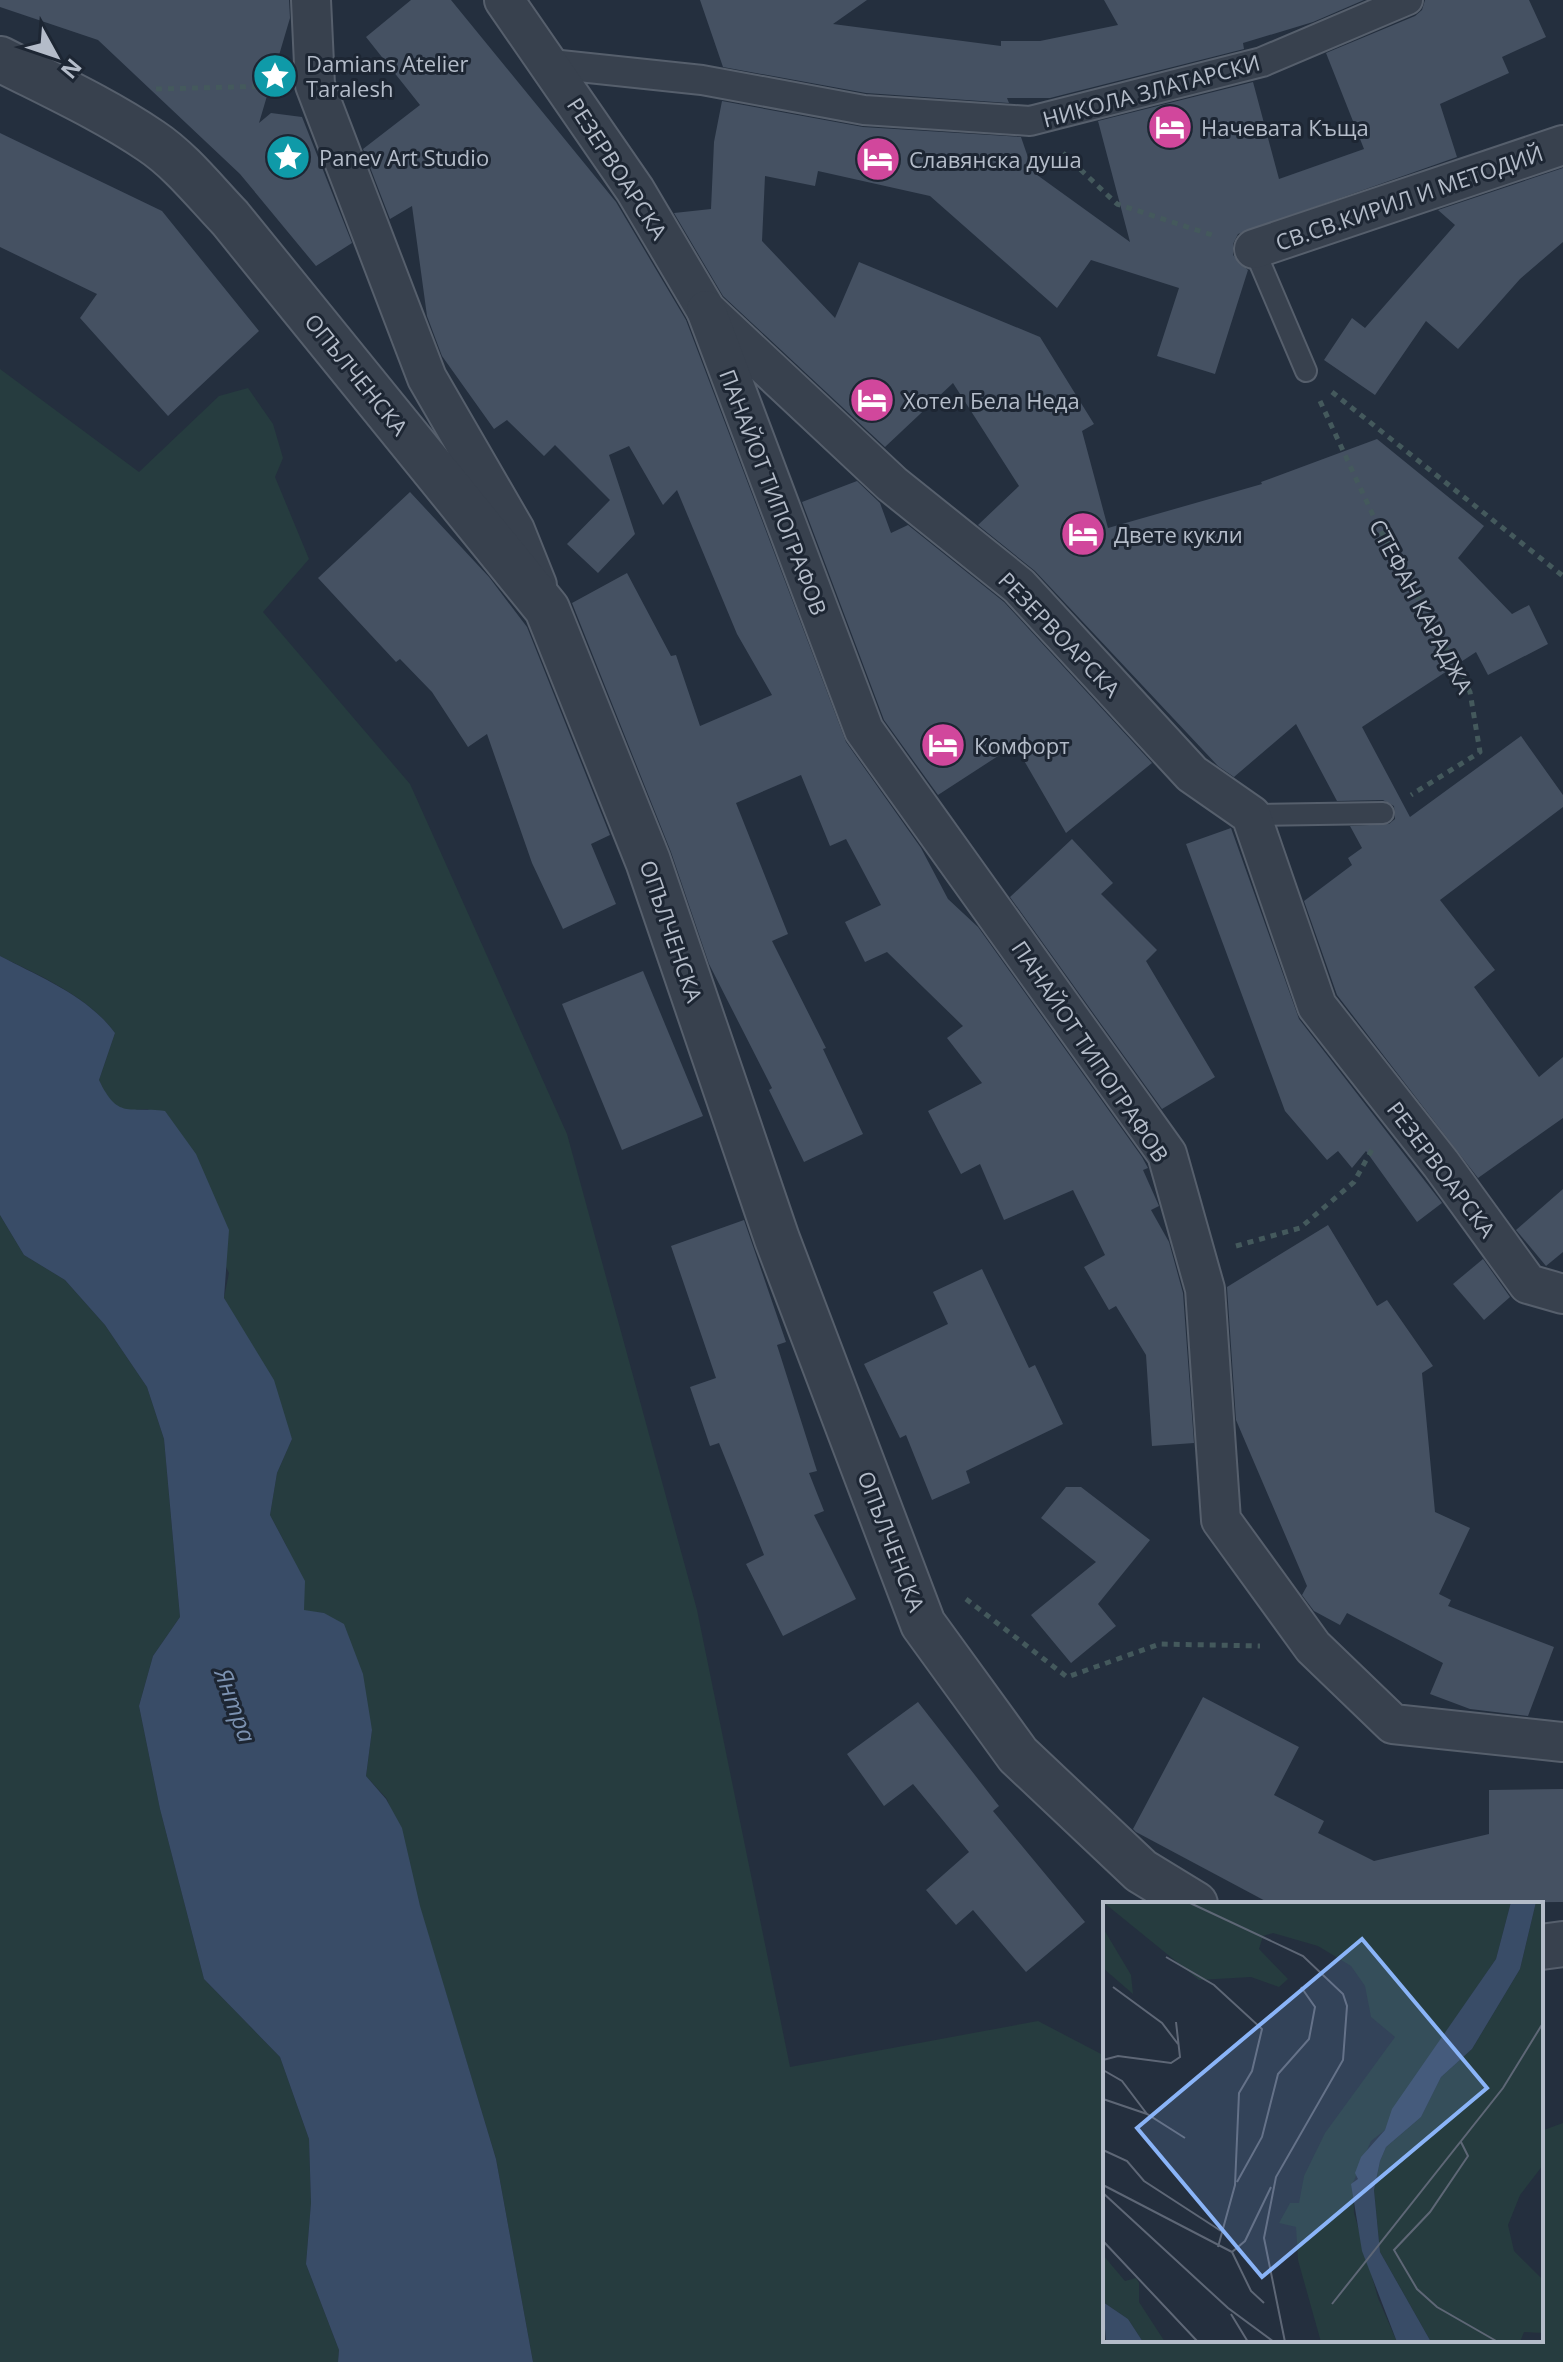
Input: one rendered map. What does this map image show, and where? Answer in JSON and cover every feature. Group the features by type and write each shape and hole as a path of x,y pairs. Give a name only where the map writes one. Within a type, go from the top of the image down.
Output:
{"street":[{"path":"311,0 315,85 427,378 515,530 547,609"},
{"name":"РЕЗЕРВОАРСКА","path":"504,0 635,190 706,310 892,484 1019,586 1192,774 1251,815 1317,1006 1441,1164 1528,1284 1563,1294"},
{"name":"НИКОЛА ЗЛАТАРСКИ","path":"551,64 702,80 864,110 1030,121 1262,62 1408,0"},
{"name":"ОПЪЛЧЕНСКА","path":"0,59 114,118 153,142 180,165 230,218 547,609 648,861 777,1239 923,1624 1018,1755 1141,1871 1192,1902"},
{"name":"СВ.СВ.КИРИЛ И МЕТОДИЙ","path":"1254,249 1563,145"},
{"name":"ПАНАЙОТ ТИПОГРАФОВ","path":"706,310 864,730 1167,1154 1205,1289 1221,1520 1313,1647 1393,1724 1563,1742"},
{"path":"1543,1947 1563,1944"}],"lane":[{"path":"1254,249 1306,371"},
{"path":"1251,815 1383,813"}],"path":[{"path":"151,89 315,85"},
{"path":"1030,121 1117,204 1254,249"},
{"path":"1306,371 1563,576"},
{"name":"СТЕФАН КАРАДЖА","path":"1306,371 1378,526 1470,692 1480,752 1383,813"},
{"path":"1196,1257 1300,1228 1354,1182 1379,1137"},
{"path":"958,1593 1067,1677 1160,1644 1313,1647"}],"green space":[{"path":"0,369 139,472 219,396 248,388 273,424 283,458 275,477 309,559 263,612 410,784 567,1134 697,1610 790,2067 1038,2021 1103,2055 1103,2342 1543,2342 1543,2130 1563,2123 1563,2362 533,2362 496,2159 387,1799 366,1776 372,1730 324,1613 304,1611 287,1547 270,1515 277,1473 292,1439 224,1298 229,1273 148,1109 124,1111 109,1101 99,1080 115,1033 77,998 0,956"},
{"path":"0,1215 24,1255 65,1280 105,1325 147,1387 164,1439 180,1617 153,1656 139,1706 160,1809 204,1979 280,2057 309,2139 311,2204 306,2264 339,2350 338,2362 0,2362"}],"water":[{"name":"Янтра","path":"0,956 77,998 115,1033 99,1080 106,1093 125,1109 165,1111 196,1154 229,1230 224,1298 274,1380 292,1439 277,1473 270,1515 305,1581 304,1610 324,1613 344,1624 363,1674 372,1730 366,1776 386,1799 402,1828 420,1906 496,2159 533,2362 338,2362 339,2350 306,2264 311,2203 309,2139 280,2057 204,1979 160,1809 139,1706 153,1656 180,1617 164,1439 147,1387 105,1325 65,1280 24,1255 0,1215"}],"building":[{"path":"0,0 289,0 290,18 259,123 271,113 302,117 352,243 316,266 240,174 98,40 0,7"},
{"path":"411,0 451,0 616,202 686,320 846,742 921,848 948,899 978,927 1148,1168 1143,1170 1159,1206 1151,1210 1169,1242 1183,1293 1194,1443 1152,1446 1146,1355 1116,1306 1109,1310 1084,1267 1105,1255 1073,1190 1004,1220 980,1164 961,1174 928,1111 982,1083 947,1038 963,1026 887,952 865,962 845,922 881,905 846,839 830,846 801,775 736,803 788,934 772,941 826,1048 823,1049 863,1134 804,1162 769,1090 772,1088 709,964 671,852 572,603 627,573 671,656 676,655 700,726 772,695 737,634 677,490 663,505 629,446 609,455 635,534 598,573 567,544 610,500 555,445 544,456 507,420 494,429 442,356 427,316 412,206 390,219 363,149 420,105 366,37"},
{"path":"700,0 867,0 833,24 1001,46 1001,41 1040,41 1118,25 1104,0 1364,0 1313,22 1243,43 1244,49 1050,98 1007,98 1009,103 866,93 723,67"},
{"path":"1425,0 1529,0 1546,37 1502,57 1509,73 1440,104 1457,157 1238,234 1233,244 1233,255 1248,270 1215,374 1157,356 1179,288 1091,260 1057,308 930,196 818,171 815,186 765,176 762,241 835,318 859,262 1040,337 1094,424 1082,431 1108,528 1262,484 1377,439 1484,526 1458,558 1512,614 1529,605 1548,644 1488,675 1476,652 1362,727 1410,817 1521,736 1563,795 1563,807 1440,900 1495,970 1474,987 1539,1077 1563,1057 1563,1118 1478,1178 1337,995 1304,901 1352,865 1348,858 1362,848 1350,826 1389,824 1395,819 1394,806 1383,800 1337,801 1296,724 1234,777 1218,766 1035,571 978,525 1019,486 953,383 885,447 723,296 674,213 711,209 714,142 722,101 863,127 1021,137 1033,172 1130,242 1098,121 1253,82 1279,179 1364,149 1326,53 1415,16 1422,10"},
{"path":"0,133 162,211 259,331 168,416 80,318 97,294 0,247"},
{"path":"1563,168 1563,242 1520,279 1458,349 1426,321 1375,395 1324,360 1352,318 1365,328 1455,225 1438,210"},
{"path":"857,481 880,503 891,533 908,525 1004,602 1152,763 1066,833 1015,745 938,795 884,720 802,502"},
{"path":"410,492 489,577 527,627 610,835 591,844 616,904 563,929 532,863 487,734 468,747 432,692 400,659 396,662 318,578"},
{"path":"1231,828 1299,1019 1442,1203 1417,1222 1366,1151 1352,1168 1338,1151 1327,1160 1285,1111 1186,844"},
{"path":"1072,839 1113,883 1101,894 1157,950 1146,961 1215,1077 1162,1109 1010,897"},
{"path":"643,971 703,1116 622,1150 562,1004"},
{"path":"1563,1189 1563,1252 1546,1266 1516,1230"},
{"path":"744,1220 786,1342 777,1345 817,1471 809,1473 824,1511 814,1515 856,1599 783,1636 746,1564 764,1555 719,1443 710,1446 690,1387 716,1378 671,1246"},
{"path":"1328,1225 1377,1306 1387,1300 1433,1366 1422,1373 1435,1512 1470,1528 1439,1594 1451,1600 1448,1606 1554,1647 1528,1716 1470,1709 1430,1694 1443,1663 1347,1613 1340,1625 1314,1611 1302,1595 1307,1586 1236,1420 1227,1287"},
{"path":"1483,1259 1510,1297 1484,1320 1453,1284"},
{"path":"982,1269 1029,1368 1035,1365 1063,1424 966,1471 970,1483 932,1500 906,1435 900,1438 864,1364 948,1324 933,1292"},
{"path":"1066,1487 1081,1487 1150,1540 1098,1604 1116,1626 1071,1663 1031,1615 1096,1562 1041,1518"},
{"path":"1203,1697 1299,1747 1274,1795 1324,1821 1318,1833 1374,1861 1489,1834 1489,1790 1563,1789 1563,1902 1267,1902 1133,1829"},
{"path":"918,1702 999,1806 993,1811 1085,1922 1026,1972 973,1910 956,1925 926,1890 969,1852 913,1784 884,1806 847,1754"}],"place":[{"name":"Damians Atelier Taralesh","path":"275,76"},
{"name":"Начевата Къща","path":"1170,127"},
{"name":"Panev Art Studio","path":"288,157"},
{"name":"Славянска душа","path":"878,159"},
{"name":"Xотел Бела Неда","path":"872,400"},
{"name":"Двете кукли","path":"1083,534"},
{"name":"Комфорт","path":"943,745"}]}
